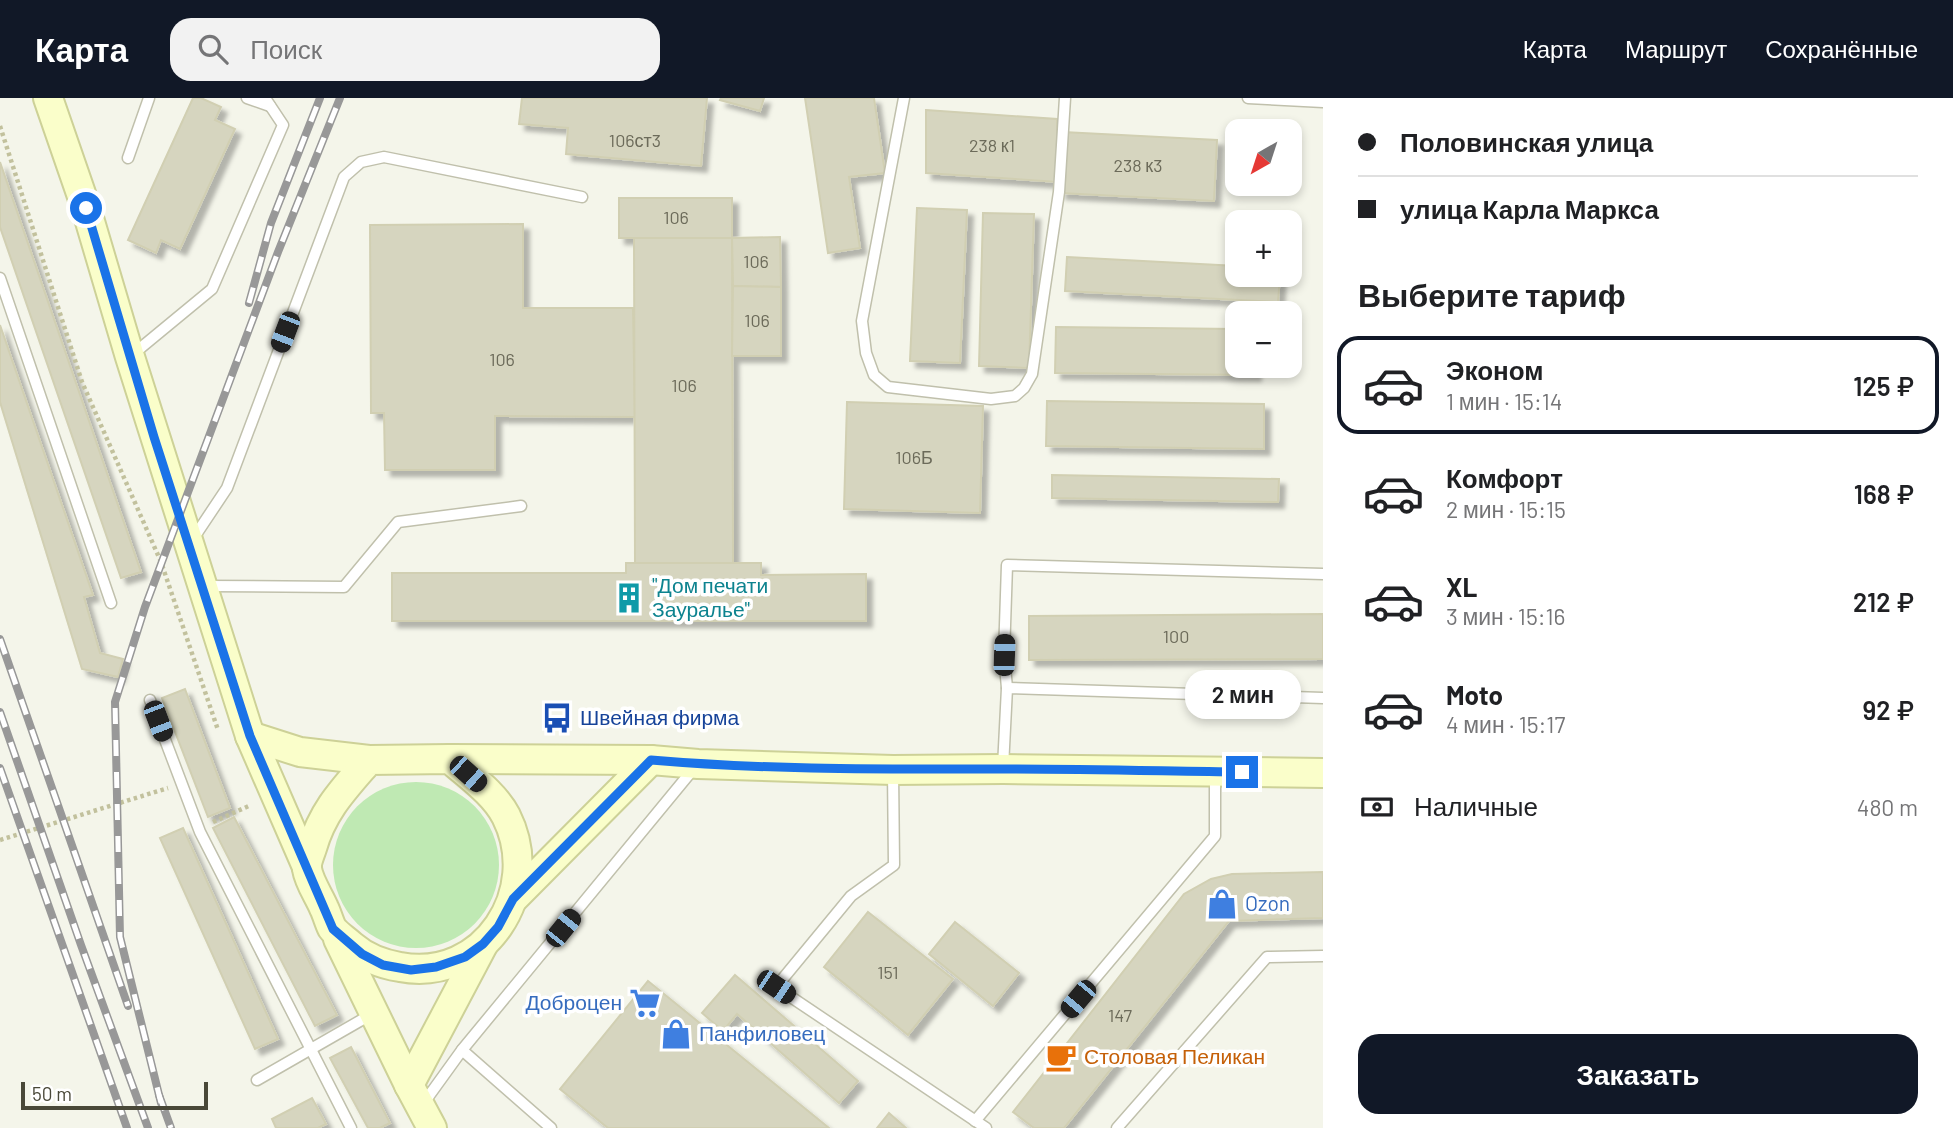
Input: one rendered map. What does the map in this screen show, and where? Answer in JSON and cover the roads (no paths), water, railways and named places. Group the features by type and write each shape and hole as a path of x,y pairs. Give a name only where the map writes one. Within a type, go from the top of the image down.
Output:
{"main road":[{"path":"48,98 86,208 188,545 250,736 333,929 420,1107"},
{"path":"250,736 300,752 369,760 651,760 893,770 1323,773"},
{"path":"333,929 362,954 383,965 411,970 436,967 465,957 483,944 498,927 513,899 519,872 516,845 505,814 485,789 450,759"},
{"path":"307,867 316,834 329,808 369,760"},
{"path":"513,899 651,760"},
{"path":"420,1107 483,944"}],"lane":[{"path":"128,158 149,98"},
{"path":"130,357 212,289 283,125 267,102 247,98"},
{"path":"904,98 862,321 866,353 874,375 888,387 991,399 1015,396 1024,388 1032,373 1059,192 1065,98"},
{"path":"1248,98 1323,102"},
{"path":"188,545 227,488 344,177 361,162 384,157 582,197"},
{"path":"0,278 111,603"},
{"path":"202,586 344,587 398,522 521,506"},
{"path":"1003,769 1007,688 1004,655 1007,565 1323,574"},
{"path":"1007,688 1323,698"},
{"path":"150,700 199,828 351,1128"},
{"path":"420,1107 462,1051 698,764"},
{"path":"893,770 894,865 851,896 776,987 986,1128"},
{"path":"975,1121 1214,835 1215,772"},
{"path":"1117,1128 1267,957 1323,956"},
{"path":"257,1080 374,1013"},
{"path":"462,1051 551,1128"}],"railway":[{"path":"249,303 271,223 320,98"},
{"path":"161,1103 120,937 115,702 145,607 278,252 340,98"},
{"path":"0,639 128,1006"},
{"path":"0,712 148,1128"},
{"path":"0,768 127,1128"},
{"path":"159,1095 171,1128"}],"place":[{"name":"\"Дом печати Зауралье\"","path":"629,598"},
{"name":"Швейная фирма","path":"557,718"},
{"name":"Ozon","path":"1222,904"},
{"name":"Доброцен","path":"645,1003"},
{"name":"Панфиловец","path":"676,1034"},
{"name":"Столовая Пеликан","path":"1061,1057"}]}
